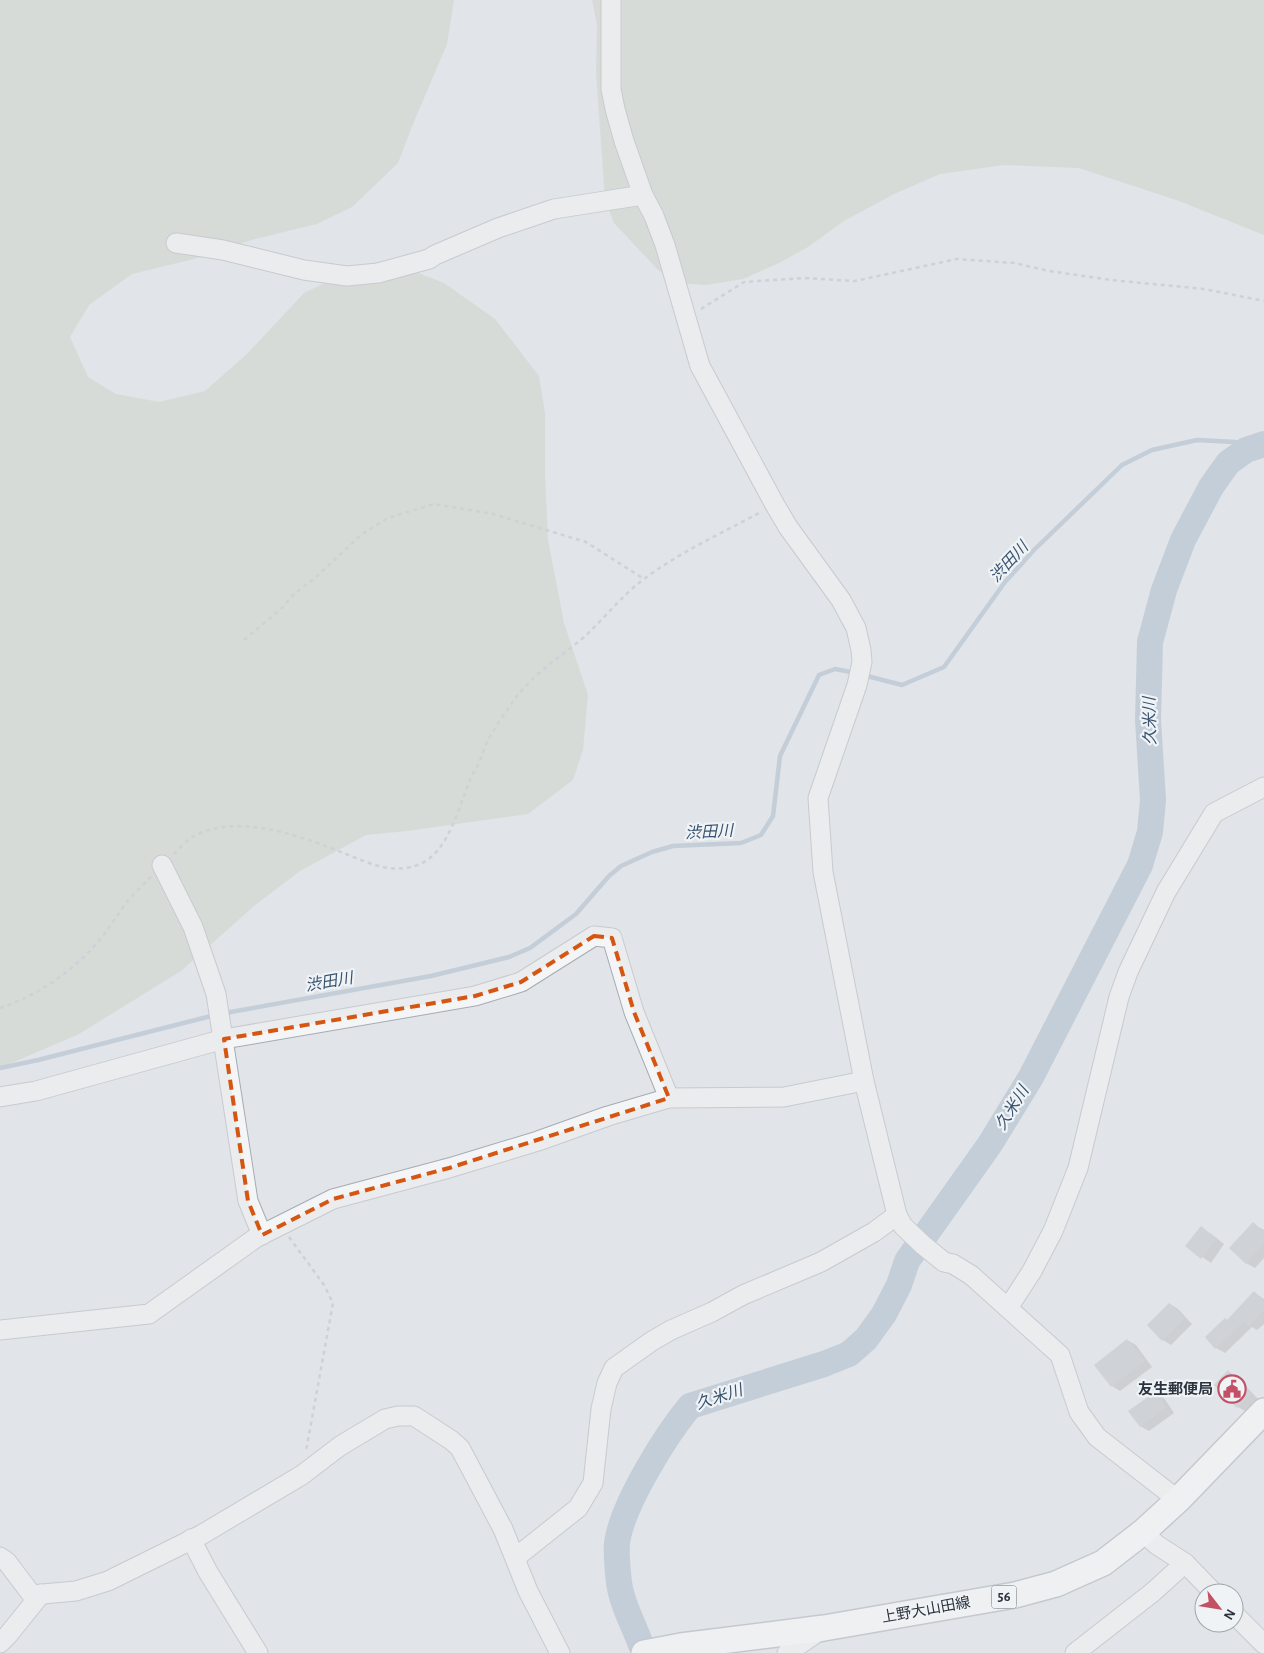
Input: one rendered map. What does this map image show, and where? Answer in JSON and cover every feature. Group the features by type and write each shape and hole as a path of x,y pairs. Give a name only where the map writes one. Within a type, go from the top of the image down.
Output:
{"main road":[{"name":"上野大山田線","path":"644,1653 681,1646 824,1628 1015,1595 1056,1584 1103,1563 1143,1532 1178,1500 1264,1411"}],"street":[{"path":"611,0 611,89 620,125 643,195 654,216 665,245 700,366 774,505 841,600 856,628 862,662 857,685 818,798 823,872 864,1081 900,1221 923,1245 944,1262 953,1264 971,1275 1060,1355 1079,1412 1097,1437 1178,1500"},
{"path":"176,243 223,250 281,266 304,270 347,276 378,273 429,259 498,228 554,209 643,195"},
{"path":"1008,1308 1032,1271 1053,1231 1078,1168 1119,997 1128,972 1166,892 1214,813 1264,787"},
{"path":"162,865 193,927 216,994 248,1201 262,1235"},
{"path":"0,1097 36,1091 223,1034 475,996 521,982 594,936 612,938 634,1012 669,1098"},
{"path":"0,1330 150,1314 262,1235 333,1199 538,1141 608,1116 669,1098 784,1097 864,1081"},
{"path":"515,1558 578,1508 593,1483 601,1409 607,1383 614,1368 665,1334 743,1295 821,1262 874,1232 900,1221"},
{"path":"0,1557 7,1562 32,1595 76,1591 108,1581 202,1535 302,1475 340,1446 385,1419 398,1416 414,1416 460,1448 503,1529 528,1591 560,1653"},
{"path":"1143,1532 1157,1545 1185,1563 1204,1583"},
{"path":"191,1539 208,1572 258,1653"},
{"path":"1075,1653 1153,1592 1185,1563"},
{"path":"0,1643 41,1594"},
{"path":"1244,1624 1264,1644"},
{"path":"787,1653 824,1628"}],"path":[{"path":"687,317 744,282 802,278 855,281 957,259 1014,263 1067,274 1204,289 1264,300"},
{"path":"244,640 282,608 293,595 315,578 362,534 388,518 434,504 493,514 586,542 644,579"},
{"path":"0,1008 15,1003 58,979 69,970 98,942 128,900 193,836 220,827 242,825 272,830 336,850 376,866 393,870 421,864 434,853 453,829 470,778 487,742 514,700 554,660 584,637 620,600 644,579 681,556 774,505"},
{"path":"280,1225 324,1285 333,1303 302,1475"}],"highlighted area":[{"path":"594,936 612,938 634,1012 669,1098 449,1168 333,1199 262,1235 248,1201 224,1039 475,996 521,982"}],"green space":[{"path":"0,0 454,0 447,44 398,163 352,207 317,224 255,239 194,259 132,274 89,305 70,337 88,377 116,394 159,402 205,391 247,354 304,293 352,270 398,265 444,283 495,319 539,376 545,413 548,540 564,623 588,695 583,750 573,780 528,814 366,835 300,871 254,906 181,971 79,1034 0,1068"},
{"path":"592,0 1264,0 1264,235 1179,201 1079,168 1004,165 940,174 894,194 844,221 808,247 779,263 743,279 706,285 679,283 658,270 614,223 605,199 596,73 597,25"}],"building":[{"path":"1253,1222 1264,1232 1264,1244 1246,1264 1229,1248"},
{"path":"1201,1226 1217,1239 1201,1259 1185,1246"},
{"path":"1254,1291 1264,1301 1264,1310 1248,1327 1244,1322 1215,1349 1205,1337 1225,1318 1227,1320"},
{"path":"1169,1303 1185,1318 1162,1341 1147,1325"},
{"path":"1127,1339 1145,1361 1111,1387 1094,1365"},
{"path":"1228,1370 1251,1394 1237,1408 1214,1385"},
{"path":"1155,1392 1166,1407 1140,1427 1128,1411"}],"waterway":[{"name":"渋田川","path":"863,675 902,685 944,667 1005,582 1034,550 1122,465 1152,450 1197,440 1235,442 1246,450"},
{"name":"久米川","path":"647,1653 641,1645 624,1602 619,1584 617,1565 617,1543 621,1527 646,1471 669,1434 690,1406 824,1364 849,1354 866,1339 884,1314 899,1285 907,1261 990,1144 1031,1077 1140,865 1150,832 1153,800 1148,720 1150,642 1164,590 1183,540 1211,487 1228,463 1246,450 1264,444"},
{"name":"渋田川","path":"225,1013 431,976 509,957 530,948 576,914 609,876 621,866 652,852 673,846 741,843 761,835 773,816 780,756 819,675 835,669 856,673"},
{"name":"渋田川","path":"0,1068 215,1015"}],"place":[{"name":"友生郵便局","path":"1232,1389"}]}
